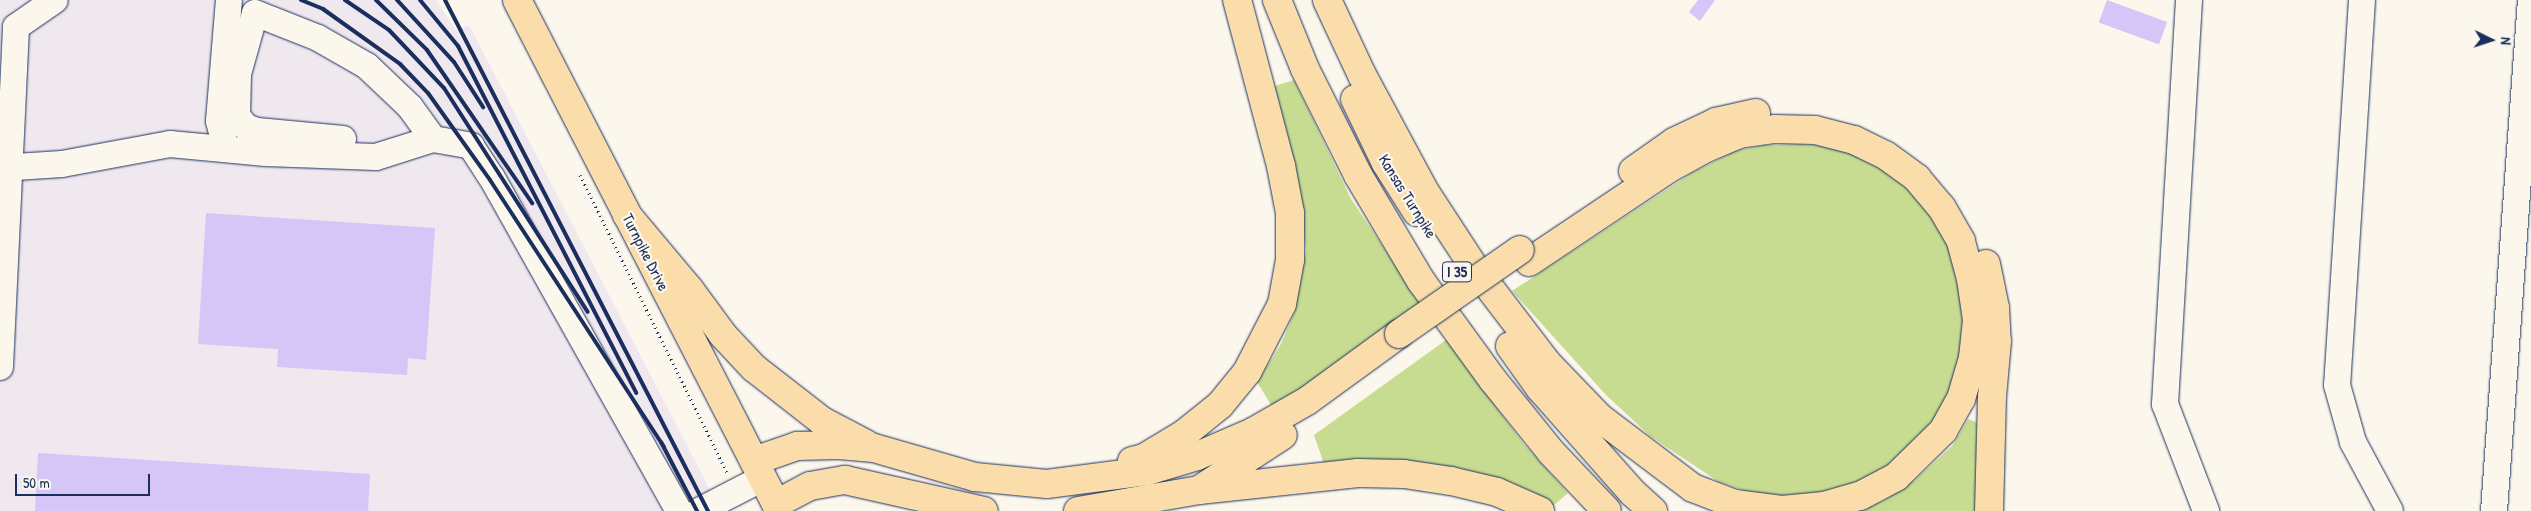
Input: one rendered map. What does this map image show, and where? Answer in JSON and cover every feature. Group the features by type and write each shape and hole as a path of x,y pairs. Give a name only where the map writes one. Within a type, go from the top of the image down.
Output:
{"main road":[{"name":"Turnpike Drive","path":"517,0 777,507"},
{"path":"1047,484 1144,458 1184,434 1220,405 1247,372 1282,304 1290,260 1290,213 1281,166 1237,0"},
{"name":"Kansas Turnpike","path":"1276,0 1305,69 1358,175 1421,280 1494,380 1551,452 1607,511"},
{"name":"Kansas Turnpike","path":"1312,0 1328,44 1386,163 1454,269 1540,388 1633,493 1653,511"},
{"path":"1327,0 1362,75 1425,192 1482,278 1546,364 1600,418 1693,488 1735,504 1782,510 1824,506 1860,496 1896,477 1943,431 1961,399 1973,358 1977,320 1972,279 1961,241 1941,207 1917,178 1885,155 1854,140 1815,130 1775,129 1739,134 1706,148 1524,256"},
{"path":"1199,490 1524,256 1674,142 1716,122 1750,114 1791,111 1832,115 1867,126 1919,160 1956,200 1980,246 1990,275 1997,341 1992,397 1989,511"},
{"path":"627,215 690,290 722,335 754,368 822,421 874,448 974,477 1047,484 1147,471 1197,456 1253,432 1404,341"},
{"path":"758,470 797,446 874,448"},
{"path":"1078,511 1199,490 1358,473 1404,474 1496,492 1540,511"},
{"path":"777,507 810,486 845,480 953,507 984,511"}],"lane":[{"path":"0,367 8,28 54,0"},
{"path":"226,149 219,121 230,0 255,13 318,38 367,66 410,107 433,139"},
{"path":"2189,0 2164,404 2206,511"},
{"path":"2362,0 2337,385 2353,442 2390,511"},
{"path":"2494,511 2531,0"},
{"path":"255,13 237,83 237,116 246,127 286,134 383,142 406,148"},
{"path":"5,168 62,164 170,144 376,157 433,139 460,142 478,153 679,511"},
{"path":"699,511 758,470"}],"shaded area":[{"path":"0,0 436,0 456,30 469,25 721,511 0,511"}],"green space":[{"path":"1294,80 1351,199 1425,309 1273,408 1257,382 1281,344 1294,313 1306,250 1297,181 1275,86"},
{"path":"1803,144 1835,147 1866,159 1900,178 1923,201 1948,239 1966,313 1960,375 1930,434 1906,455 1863,481 1832,492 1795,497 1760,496 1719,482 1650,436 1606,395 1512,291 1692,173 1735,151 1765,145"},
{"path":"1446,340 1523,443 1568,493 1553,506 1509,485 1325,467 1314,435"},
{"path":"1968,419 1981,424 1980,511 1859,511 1883,501 1915,480 1953,445"}],"building":[{"path":"1698,0 1715,0 1700,21 1689,12"},
{"path":"2107,0 2167,22 2159,44 2099,23"},
{"path":"206,213 435,228 426,360 408,358 407,375 277,367 278,349 198,344"},
{"path":"38,453 370,474 368,511 35,511"}],"railway":[{"path":"301,0 323,9 400,64 428,93 490,180 664,447"},
{"path":"345,0 389,30 444,88 588,312"},
{"path":"376,0 427,50 532,203"},
{"path":"397,0 454,62 483,107"},
{"path":"420,0 458,46 636,393"},
{"path":"445,0 708,511"},
{"path":"661,442 697,511"}]}
